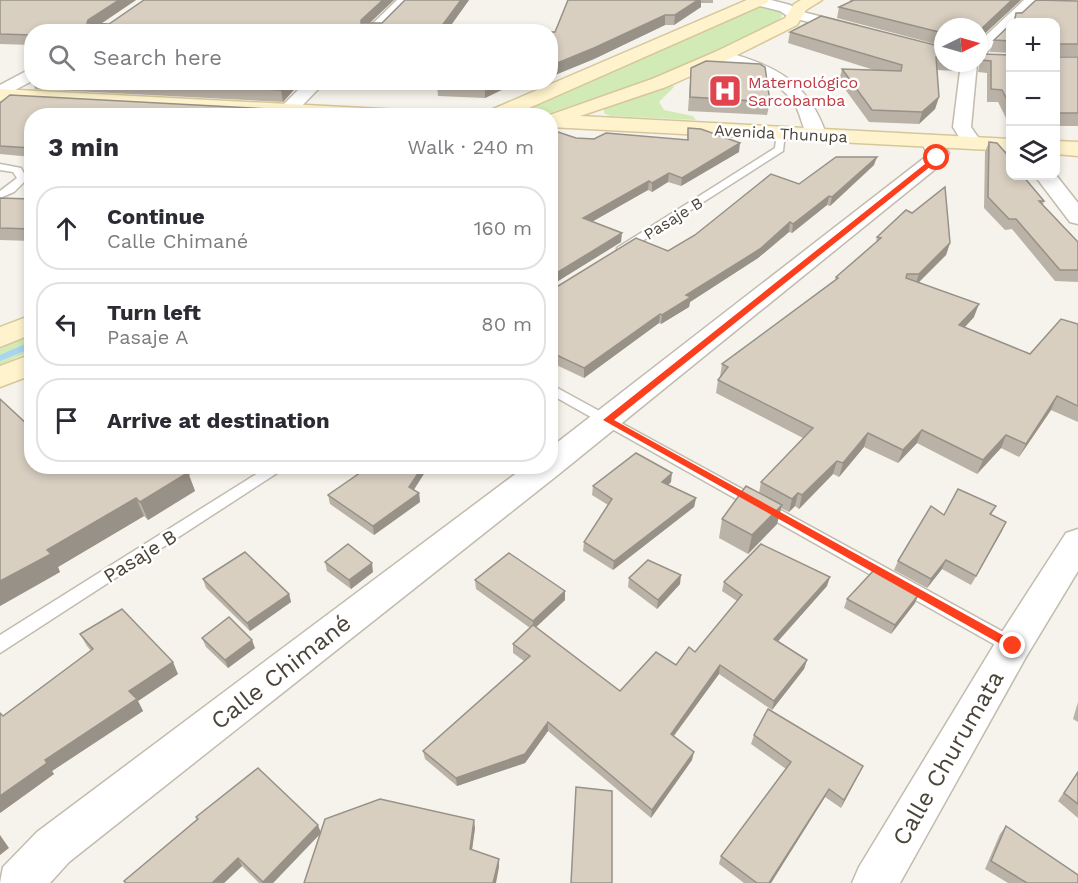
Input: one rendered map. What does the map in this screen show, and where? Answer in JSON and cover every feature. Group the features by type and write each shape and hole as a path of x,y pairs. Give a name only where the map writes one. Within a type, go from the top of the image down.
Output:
{"main road":[{"path":"558,88 758,0"},
{"path":"558,118 659,83 721,56 791,21 800,7 814,0"},
{"path":"511,108 552,90"},
{"path":"0,94 270,108"},
{"name":"Avenida Thunupa","path":"558,121 1006,145"},
{"path":"1060,148 1078,149"},
{"path":"0,338 24,327"},
{"path":"0,378 24,367"}],"street":[{"path":"380,24 405,0"},
{"path":"758,0 785,8 794,14 863,32"},
{"path":"988,50 1031,2 1049,4"},
{"path":"721,56 767,72 799,94 807,107 816,134"},
{"path":"968,72 962,126 972,143"},
{"path":"0,94 24,78"},
{"path":"290,108 309,90"},
{"name":"Calle Chimané","path":"558,458 937,158 939,153 932,141"},
{"path":"1048,180 1078,217"},
{"name":"Calle Chimané","path":"19,883 53,847 537,474"},
{"name":"Calle Churumata","path":"875,883 1013,646 1078,542"}],"lane":[{"name":"Pasaje B","path":"610,257 780,149 780,133"},
{"path":"0,167 17,170 22,179 18,185 0,195"},
{"path":"18,185 24,185"},
{"path":"558,392 1013,646"},
{"name":"Pasaje B","path":"0,645 268,474"}],"green space":[{"path":"760,6 782,13 781,18 767,29 656,77 558,110 558,108 525,108"},
{"path":"670,83 674,87 659,102 664,110 693,116 696,120 610,116 604,113 604,108"},
{"path":"24,338 24,354 0,365 0,349"}],"building":[{"path":"0,0 119,0 88,20 87,23 109,24 24,24 24,35 0,34"},
{"path":"144,0 383,0 361,20 361,23 382,23 405,0 461,0 443,24 109,24"},
{"path":"568,0 698,0 675,15 665,15 558,63 558,25"},
{"path":"854,0 1012,0 988,22 988,18 934,18 934,31 839,7"},
{"path":"1036,0 1078,1 1078,44 1060,44 1060,18 1015,18 1016,13 1022,13"},
{"path":"821,16 934,45 934,72 937,72 939,97 922,112 872,110 842,69 901,71 902,65 790,32"},
{"path":"1006,29 1006,41 994,40"},
{"path":"988,54 1006,55 1006,98 1002,90 991,89 991,61 988,61"},
{"path":"1060,57 1078,57 1078,113 1060,113"},
{"path":"706,61 760,64 765,67 770,102 690,97 691,68"},
{"path":"10,95 250,108 24,108 24,148 0,146 0,103"},
{"path":"688,128 701,129 740,143 682,178 669,173 652,183 649,181 583,218 622,233 558,272 558,132 576,138 594,139 606,133 688,140"},
{"path":"989,142 997,143 1006,153 1006,180 1026,180 1044,201 1039,201 1078,242 1078,270 1060,270 1016,219 1009,219 988,197"},
{"path":"836,157 877,157 832,197 829,196 793,224 790,222 760,249 686,295 691,297 662,315 660,314 584,368 558,356 558,286 636,238 668,251 695,235 771,174 799,184"},
{"path":"945,187 950,243 919,274 907,274 906,278 979,304 959,325 1030,354 1061,319 1078,324 1078,406 1057,396 1026,444 1006,435 983,460 922,430 903,450 868,433 843,463 837,461 802,495 798,493 792,499 761,482 813,428 718,380 728,367 722,364 838,278 836,277 881,238 877,237 906,210 912,213"},
{"path":"0,198 24,199 24,229 0,228"},
{"path":"0,399 24,421 24,474 186,474 140,502 136,498 47,550 51,554 0,581"},
{"path":"636,453 672,473 662,482 696,498 614,561 584,542 612,499 593,486"},
{"path":"358,474 418,474 409,487 419,493 373,526 328,495"},
{"path":"746,486 782,505 752,535 722,519"},
{"path":"958,489 996,506 990,514 1006,522 976,576 946,560 931,579 898,561 931,506 944,515"},
{"path":"348,544 372,563 349,580 325,562"},
{"path":"761,544 830,577 774,639 807,660 774,701 720,665 671,734 694,752 652,810 548,722 525,754 456,778 423,751 530,656 513,644 533,625 620,691 656,652 676,665 689,647 695,652 742,595 724,582"},
{"path":"245,552 289,594 247,623 203,579"},
{"path":"509,553 565,591 533,621 475,580"},
{"path":"648,560 681,575 658,600 629,578"},
{"path":"875,569 919,594 895,625 847,599"},
{"path":"122,609 173,662 129,691 137,699 45,760 47,763 0,796 0,713 3,716 93,649 80,634"},
{"path":"229,617 252,640 225,660 202,638"},
{"path":"768,709 863,766 844,800 829,789 769,883 757,883 721,856 791,762 754,735"},
{"path":"258,768 318,825 263,882 238,858 212,883 126,883 124,881 198,819 196,817"},
{"path":"1078,772 1078,804 1064,793"},
{"path":"576,787 612,791 612,883 571,883"},
{"path":"380,799 474,820 470,849 499,859 493,883 304,883 325,819"},
{"path":"1006,826 1078,875 1078,883 1027,883 991,861"}],"waterway":[{"path":"0,358 24,348"}],"place":[{"name":"Maternológico Sarcobamba","path":"725,91"}],"route":[{"path":"937,158 608,420 1013,646"}]}
